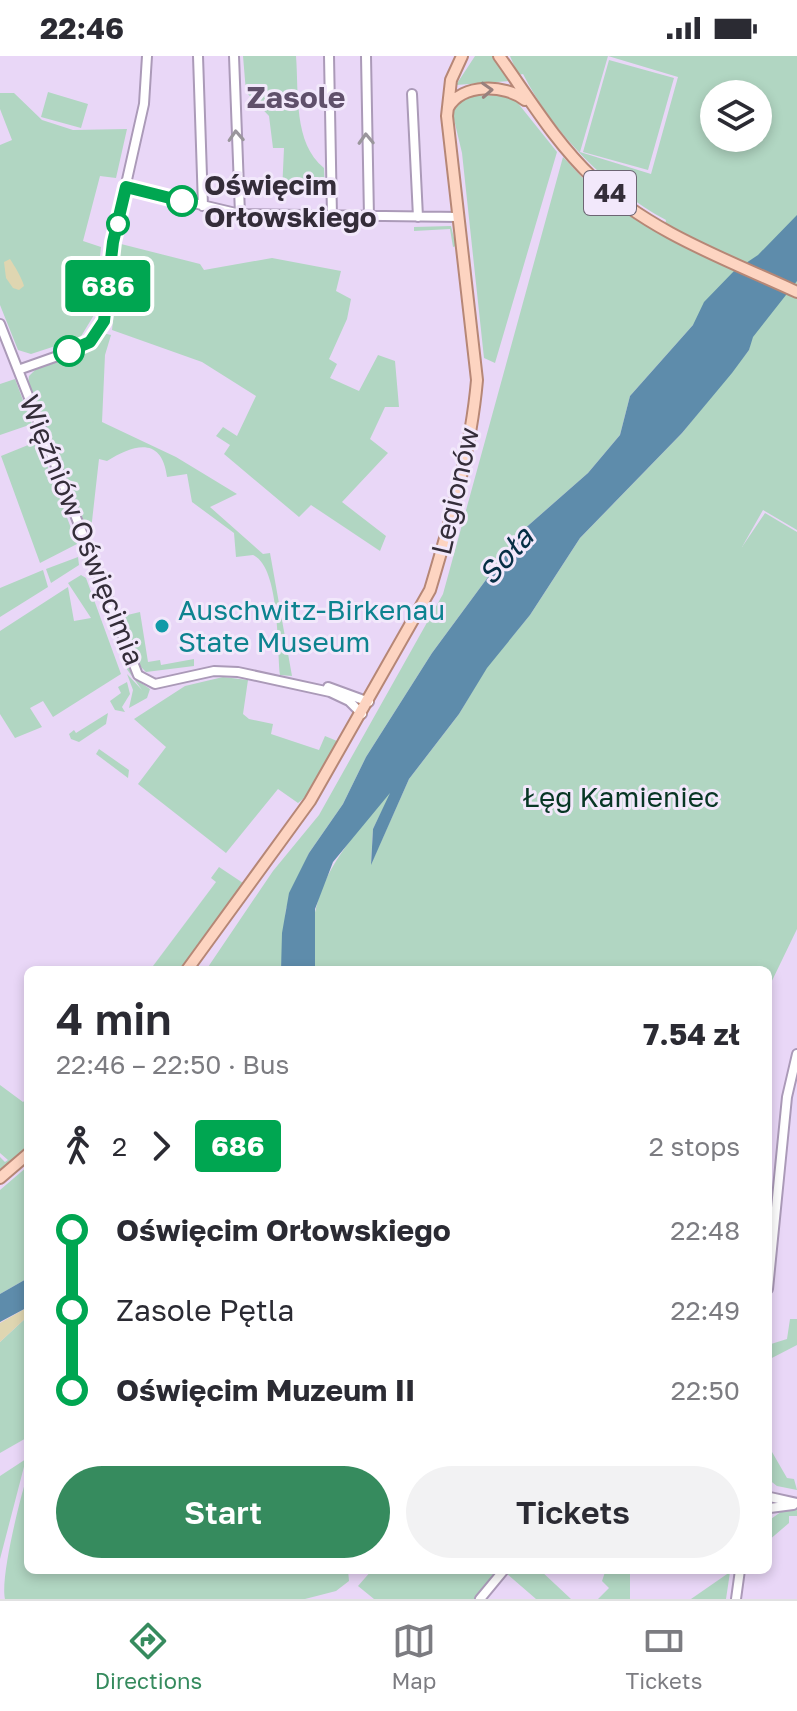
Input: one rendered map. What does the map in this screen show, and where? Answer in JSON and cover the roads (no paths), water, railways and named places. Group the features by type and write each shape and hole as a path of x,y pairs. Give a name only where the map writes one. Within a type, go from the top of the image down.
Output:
{"main road":[{"name":"Legionów","path":"190,966 310,801 430,590 474,410 477,380 447,110 450,86 462,56"},
{"name":"Legionów","path":"450,86 471,56"},
{"name":"44","path":"499,56 530,104 594,180 639,214 678,236 797,292"},
{"name":"44","path":"508,56 516,81"},
{"path":"447,110 460,94 474,90 508,89 530,104"},
{"path":"0,1178 24,1157"}],"street":[{"path":"18,370 86,346 104,321 113,242 144,104 147,56"},
{"path":"198,56 203,206"},
{"path":"234,56 240,214"},
{"path":"329,56 332,216"},
{"path":"366,56 369,217"},
{"path":"412,94 418,217"},
{"path":"126,187 240,214 459,217"},
{"name":"Więźniów Oświęcimia","path":"0,324 138,675 155,684 229,671 341,690 369,702"},
{"name":"Więźniów Oświęcimia","path":"295,683 342,697 362,714"},
{"path":"772,1249 787,1097 797,1054"},
{"path":"772,1497 797,1503"},
{"path":"772,1508 797,1503"},
{"path":"480,1599 501,1574"},
{"path":"736,1599 739,1574"}],"water":[{"name":"Soła","path":"797,215 797,281 753,337 749,350 732,373 682,433 580,538 530,615 487,668 459,714 409,779 371,865 373,829 390,793 333,862 315,909 315,966 281,966 282,933 289,893 309,853 343,804 366,757 432,653 522,531 588,473 620,435 630,396 693,325 704,302 734,271 758,255"},
{"path":"24,1280 24,1309 0,1322 0,1294"}],"place":[{"name":"Oświęcim Orłowskiego","path":"182,201"},
{"name":"Auschwitz-Birkenau State Museum","path":"162,626"}],"district":[{"name":"Zasole","path":"296,98"}],"park label":[{"name":"Łęg Kamieniec","path":"621,797"}]}
